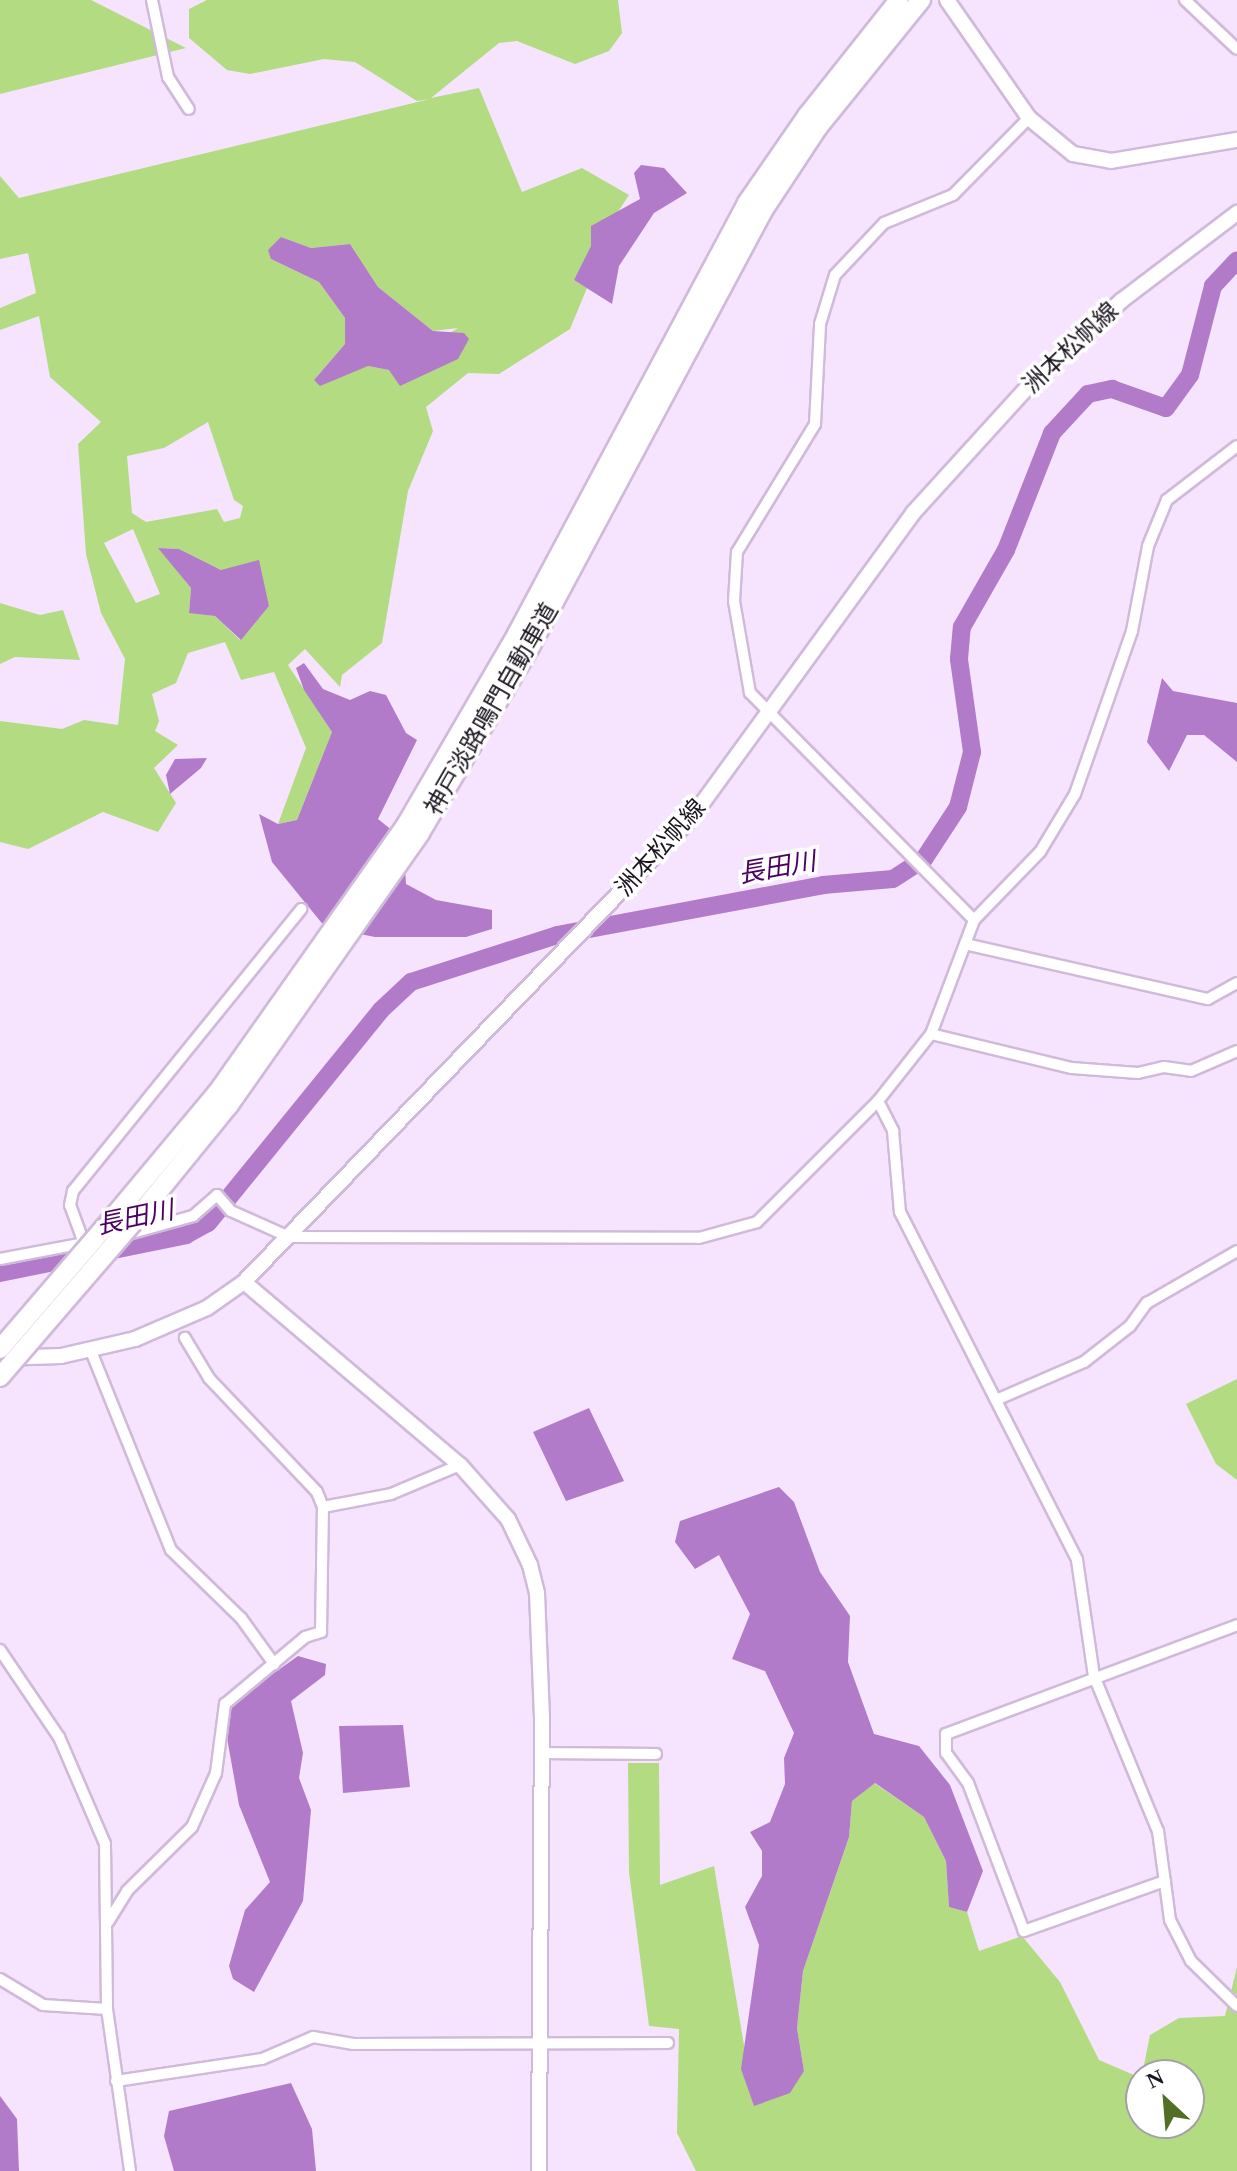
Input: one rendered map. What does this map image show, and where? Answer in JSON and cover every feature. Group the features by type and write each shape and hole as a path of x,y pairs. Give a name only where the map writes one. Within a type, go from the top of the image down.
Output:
{"highway":[{"name":"神戸淡路鳴門自動車道","path":"413,829 747,203 807,116 899,0"},
{"name":"神戸淡路鳴門自動車道","path":"0,1377 136,1219 326,960 531,645 762,212 818,127 921,0"},
{"name":"神戸淡路鳴門自動車道","path":"0,1349 326,960"}],"main road":[{"path":"947,0 1029,118 1050,139 1091,160 1237,140"},
{"name":"洲本松帆線","path":"0,1358 91,1351 178,1323 244,1282 693,816 913,513 1034,380 1121,301 1237,213"},
{"path":"244,1282 460,1465 508,1519 530,1565 537,1593 542,1753 539,2171"}],"street":[{"path":"152,0 168,77 189,109"},
{"path":"1185,0 1237,49"},
{"path":"974,920 750,693 744,675 743,627 734,601 737,552 815,424 820,324 835,275 884,223 953,195 1029,118"},
{"path":"0,1259 84,1243 193,1216 217,1195 231,1211 289,1237 714,1236 757,1222 878,1101 931,1034 974,920 1040,852 1075,794 1132,631 1148,546 1167,500 1237,446"},
{"path":"84,1243 70,1205 73,1191 283,923 301,909"},
{"path":"965,944 1208,999 1237,983"},
{"path":"931,1034 1072,1068 1138,1073 1164,1067 1191,1071 1237,1051"},
{"path":"878,1101 893,1131 900,1212 1077,1560 1094,1676 1147,1795 1170,1920 1184,1950 1237,2006"},
{"path":"996,1400 1084,1362 1130,1326 1147,1303 1237,1251"},
{"path":"108,1922 127,1891 192,1827 216,1773 222,1710 274,1664 321,1632 323,1507 300,1471 209,1378 185,1338"},
{"path":"91,1351 171,1550 241,1618 274,1664"},
{"path":"323,1507 391,1494 460,1465"},
{"path":"1165,1881 1024,1931 968,1783 946,1753 952,1729 1237,1625"},
{"path":"0,1650 59,1737 105,1844 107,2009 130,2171"},
{"path":"542,1753 656,1754"},
{"path":"0,1979 43,2005 107,2009"},
{"path":"116,2081 262,2059 313,2037 353,2044 668,2043"}],"green space":[{"path":"0,0 91,0 186,48 0,94"},
{"path":"207,0 618,0 622,33 609,51 575,64 517,41 499,43 431,98 479,88 522,192 582,168 629,195 574,280 587,288 570,329 499,374 468,373 426,407 433,431 408,491 382,643 342,675 340,687 305,649 288,665 332,732 297,820 278,824 306,748 274,672 241,680 225,642 188,653 176,683 152,694 159,721 155,731 178,745 154,768 176,803 158,832 103,812 28,849 0,842 0,721 62,729 84,720 118,725 125,659 101,613 86,554 78,444 101,422 50,377 39,316 0,330 0,308 36,293 28,253 0,259 0,176 19,198 430,99 417,101 355,62 324,59 250,74 227,70 189,38 189,9","holes":["281,237 311,248 350,244 378,287 433,331 458,328 389,370 368,366 314,380 345,344 345,318 319,282 271,259","208,422 234,500 243,506 240,518 224,522 217,509 146,522 132,513 127,456 164,448","133,529 160,594 136,603 104,543","159,548 179,549 221,570 259,579 269,606 240,640 215,616 189,612 191,588"]},
{"path":"0,603 40,615 63,610 80,660 15,657 0,664"},
{"path":"1237,1379 1237,1480 1216,1464 1186,1404"},
{"path":"628,1763 659,1763 660,1885 714,1866 754,2105 804,2071 797,2028 803,1971 849,1837 852,1801 874,1783 924,1817 946,1861 949,1907 967,1912 979,1951 1022,1936 1060,1982 1099,2060 1125,2071 1125,2139 1205,2139 1205,2059 1145,2059 1150,2035 1179,2018 1225,2016 1237,1967 1237,2171 696,2171 677,2133 679,2029 649,2026 629,1872"}],"shaded area":[{"path":"641,165 664,168 687,193 654,213 619,266 612,304 574,280 591,246 591,226 640,199 634,173"},
{"path":"281,237 311,248 350,244 378,287 433,331 464,333 469,339 458,359 400,386 389,370 368,366 320,386 314,380 345,344 345,318 319,282 271,259 268,250"},
{"path":"158,548 179,549 221,570 259,560 269,606 241,640 215,616 189,613 191,588"},
{"path":"304,663 323,689 350,700 370,691 386,695 406,733 417,740 378,819 403,839 406,884 436,900 492,910 492,929 466,937 375,937 325,927 272,862 259,814 278,824 297,820 332,732 304,690 296,668"},
{"path":"1162,678 1173,691 1237,703 1237,762 1204,735 1187,735 1169,771 1147,742"},
{"path":"207,758 201,768 170,794 166,775 175,759"},
{"path":"589,1408 624,1481 566,1501 533,1432"},
{"path":"779,1487 794,1502 820,1572 850,1616 848,1662 874,1734 919,1746 950,1785 983,1871 967,1912 949,1907 946,1861 924,1817 875,1783 852,1801 849,1837 803,1971 797,2028 804,2071 790,2093 754,2106 741,2069 759,1945 745,1907 762,1876 762,1851 750,1832 770,1822 785,1784 784,1758 794,1733 765,1671 732,1659 750,1614 719,1555 695,1569 675,1542 680,1521"},
{"path":"298,1656 326,1664 325,1675 291,1701 303,1753 299,1778 311,1810 303,1901 254,1992 233,1979 229,1966 245,1910 270,1882 239,1805 222,1710"},
{"path":"403,1725 410,1787 343,1793 339,1726"},
{"path":"291,2083 312,2129 316,2171 174,2171 164,2136 169,2111"},
{"path":"0,2096 17,2119 19,2171 0,2171"}],"waterway":[{"name":"長田川","path":"0,1273 186,1235 208,1223 381,1010 411,982 557,935 823,885 893,879 924,859 958,807 972,752 959,659 962,627 1006,550 1052,433 1088,394 1112,389 1166,408 1190,375 1213,286 1237,260"}]}
